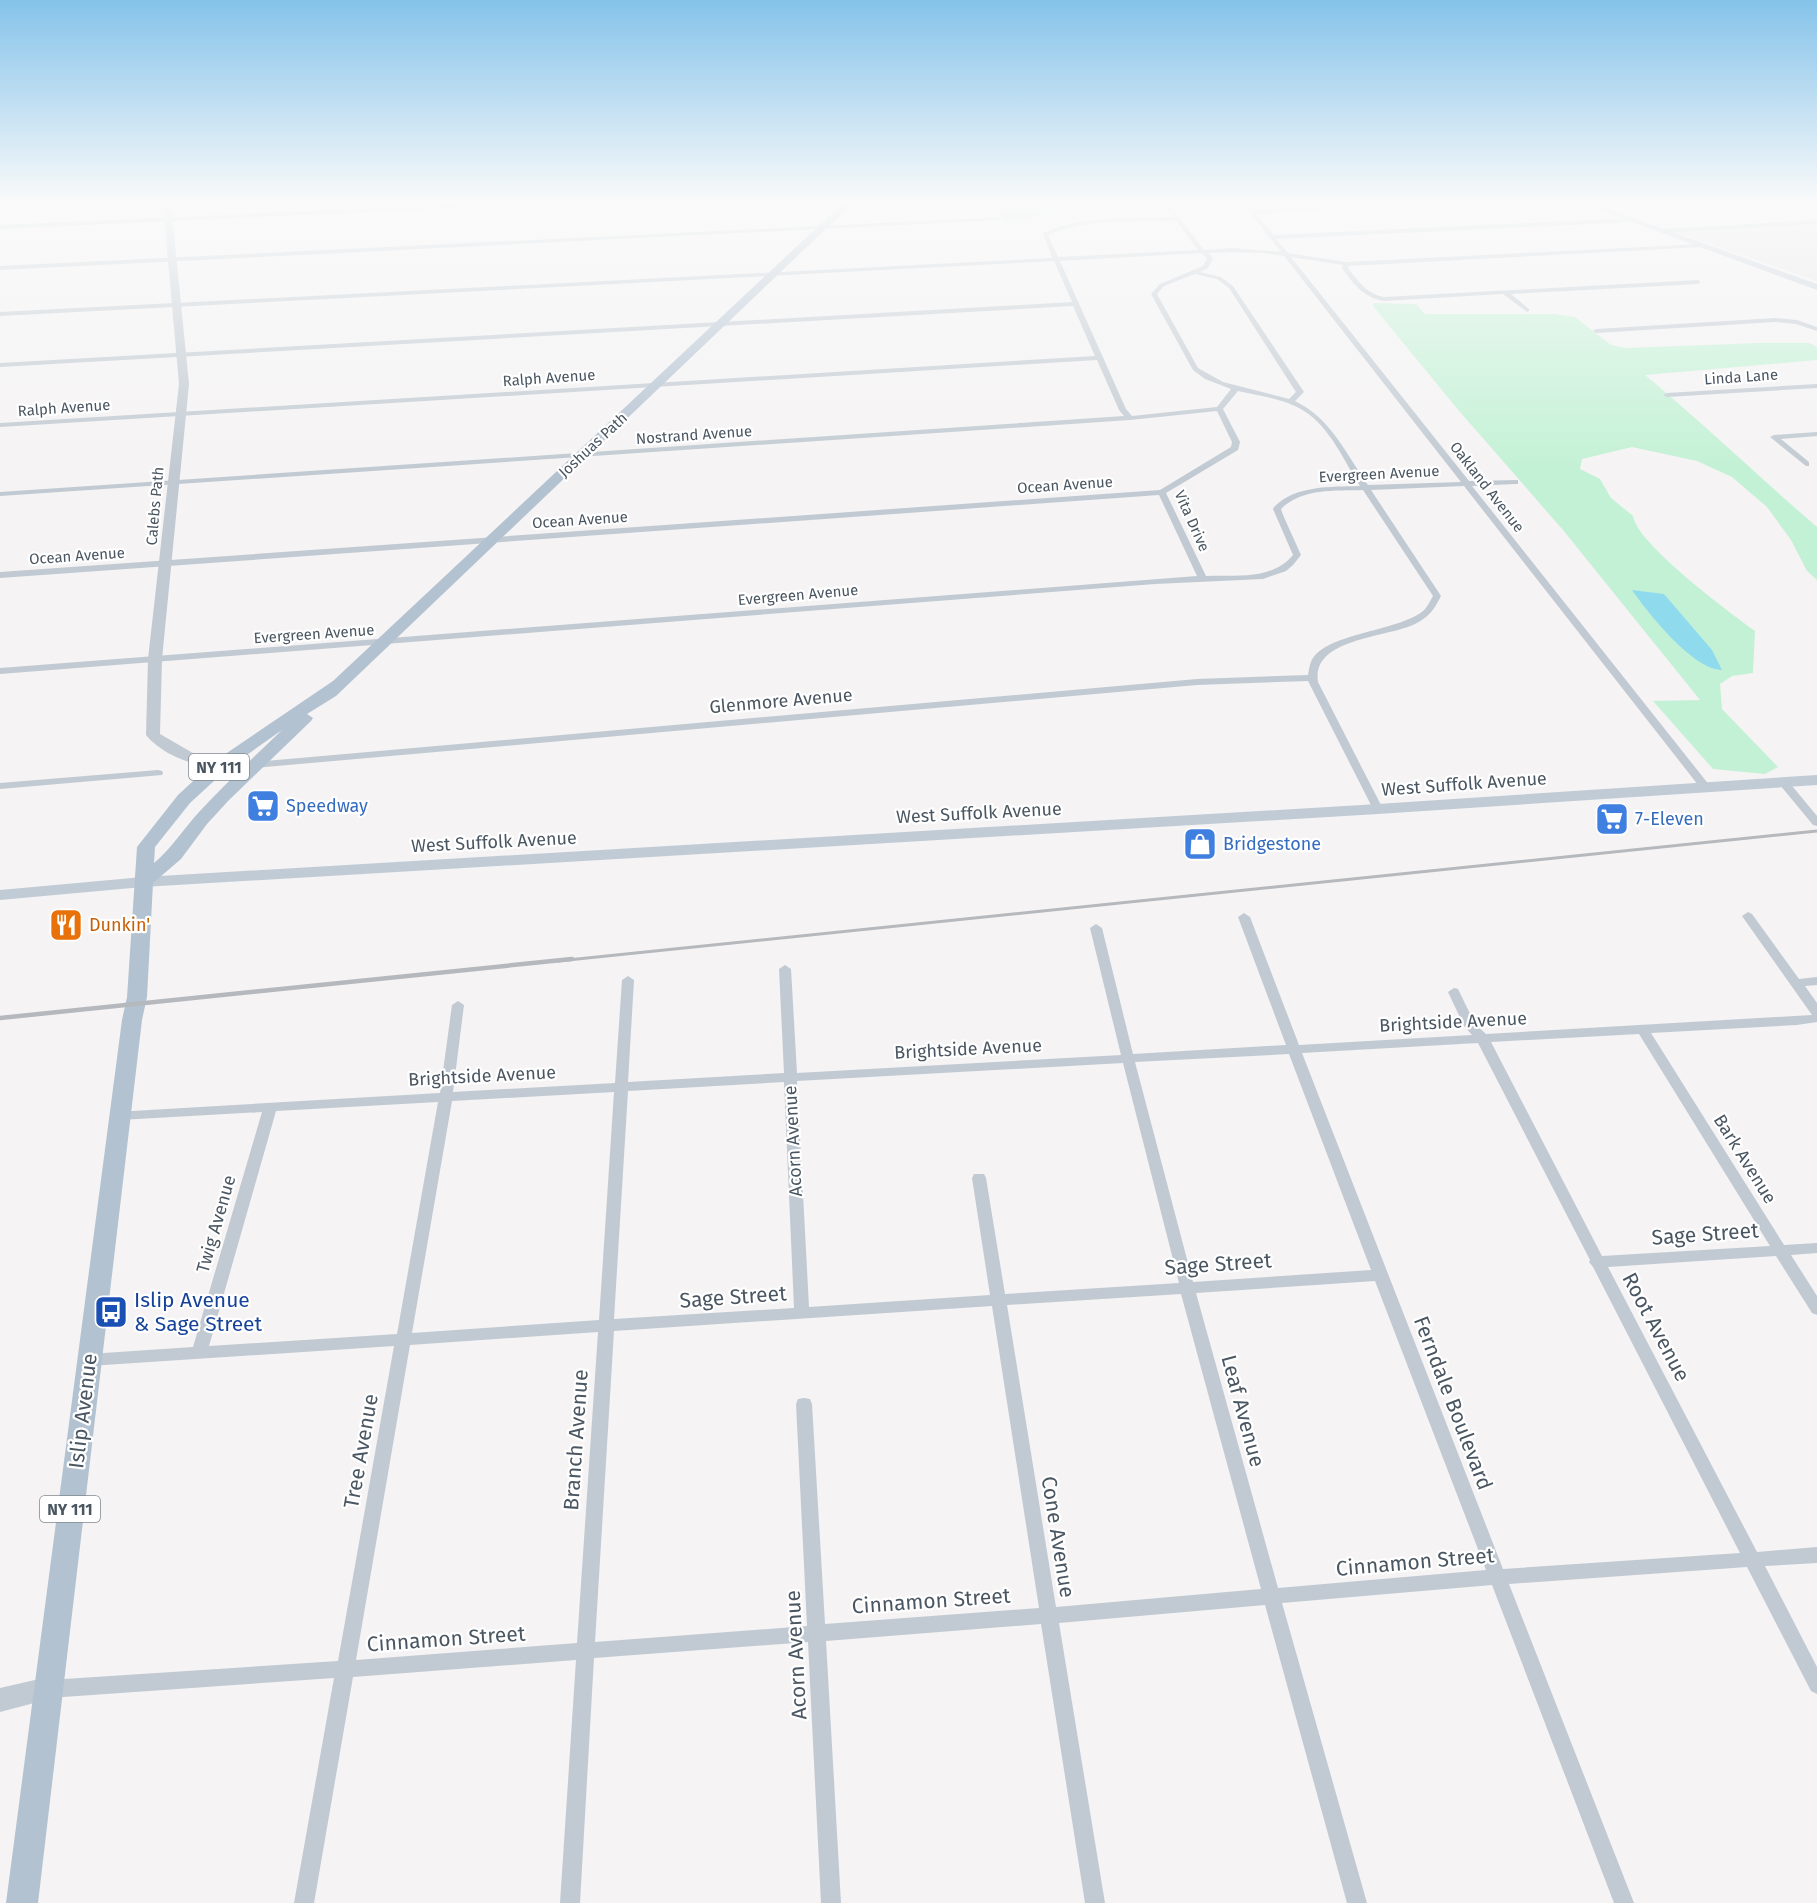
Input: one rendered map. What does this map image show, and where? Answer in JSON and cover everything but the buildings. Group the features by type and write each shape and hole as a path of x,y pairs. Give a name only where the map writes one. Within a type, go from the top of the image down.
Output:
{"main road":[{"name":"Joshuas Path","path":"143,882 175,855 201,819 254,765 753,293"},
{"name":"Joshuas Path","path":"143,882 146,847 184,799 221,765 338,685"},
{"path":"221,765 230,772 223,796"},
{"name":"West Suffolk Avenue","path":"0,896 143,882 1378,809 1817,780"},
{"name":"Islip Avenue","path":"22,1903 136,997 143,882"}],"street":[{"name":"Calebs Path","path":"176,293 184,384 155,659 153,735 179,754 206,764 221,765"},
{"path":"0,314 386,293"},
{"path":"1071,293 1123,410 1130,418"},
{"path":"1155,293 1155,299 1195,369 1205,377 1236,388 1290,402 1312,412 1437,596 1434,607 1421,618 1403,626 1359,636 1332,647 1324,652 1314,664 1312,678 1378,809"},
{"path":"1235,293 1300,392 1290,402"},
{"name":"Oakland Avenue","path":"1316,293 1706,788"},
{"path":"1365,293 1374,298 1487,293"},
{"path":"1505,293 1527,310"},
{"path":"0,365 1076,304"},
{"path":"1596,331 1775,320 1797,322 1817,329"},
{"name":"Ralph Avenue","path":"0,425 1099,358"},
{"name":"Linda Lane","path":"1667,395 1817,386"},
{"path":"1219,410 1236,388"},
{"name":"Nostrand Avenue","path":"0,494 581,456 1219,410"},
{"name":"Vita Drive","path":"1203,579 1162,492 1235,448 1236,442 1219,410"},
{"path":"1806,464 1774,437 1817,434"},
{"name":"Evergreen Avenue","path":"0,671 1252,577 1280,571 1292,564 1297,555 1295,545 1277,509 1294,495 1308,491 1364,487 1515,482"},
{"name":"Ocean Avenue","path":"0,575 1162,492"},
{"name":"Glenmore Avenue","path":"254,765 1186,683 1312,678"},
{"path":"0,786 158,773"},
{"path":"1784,783 1817,823"},
{"path":"1748,916 1817,1012"},
{"name":"Ferndale Boulevard","path":"1244,917 1496,1577 1624,1903"},
{"name":"Leaf Avenue","path":"1096,928 1127,1059 1188,1287 1357,1903"},
{"name":"Acorn Avenue","path":"785,969 802,1313"},
{"name":"Branch Avenue","path":"570,1903 584,1650 628,980"},
{"path":"1795,983 1817,981"},
{"name":"Root Avenue","path":"1454,992 1470,1026 1482,1038 1817,1685"},
{"name":"Tree Avenue","path":"304,1903 446,1096 458,1005"},
{"name":"Brightside Avenue","path":"120,1115 1797,1021 1817,1018"},
{"name":"Bark Avenue","path":"1642,1029 1817,1309"},
{"name":"Twig Avenue","path":"199,1353 270,1107"},
{"name":"Cone Avenue","path":"979,1178 1095,1903"},
{"name":"Sage Street","path":"1596,1262 1817,1248"},
{"name":"Sage Street","path":"89,1360 1380,1275"},
{"name":"Acorn Avenue","path":"804,1404 831,1903"},
{"name":"Cinnamon Street","path":"48,1689 346,1669 1048,1615 1496,1577 1817,1555"},
{"path":"0,1700 48,1689"}],"green space":[{"path":"1374,303 1416,304 1425,314 1554,314 1575,317 1611,345 1626,348 1759,343 1809,343 1817,347 1817,360 1645,375 1817,527 1817,580 1807,571 1791,540 1767,507 1732,477 1697,461 1632,447 1582,459 1580,469 1600,479 1611,498 1633,516 1638,528 1667,560 1706,594 1755,631 1753,673 1732,676 1720,684 1722,709 1778,767 1765,774 1713,769 1653,701 1700,700 1563,530 1460,412 1372,305"}],"water":[{"path":"1632,590 1664,594 1712,650 1722,670 1710,668 1685,651 1672,639"}],"railway":[{"path":"558,961 1817,831"},
{"path":"0,1018 572,959"}],"place":[{"name":"Speedway","path":"263,806"},
{"name":"7-Eleven","path":"1612,819"},
{"name":"Bridgestone","path":"1200,844"},
{"name":"Dunkin'","path":"66,925"},
{"name":"Islip Avenue & Sage Street","path":"111,1312"}]}
